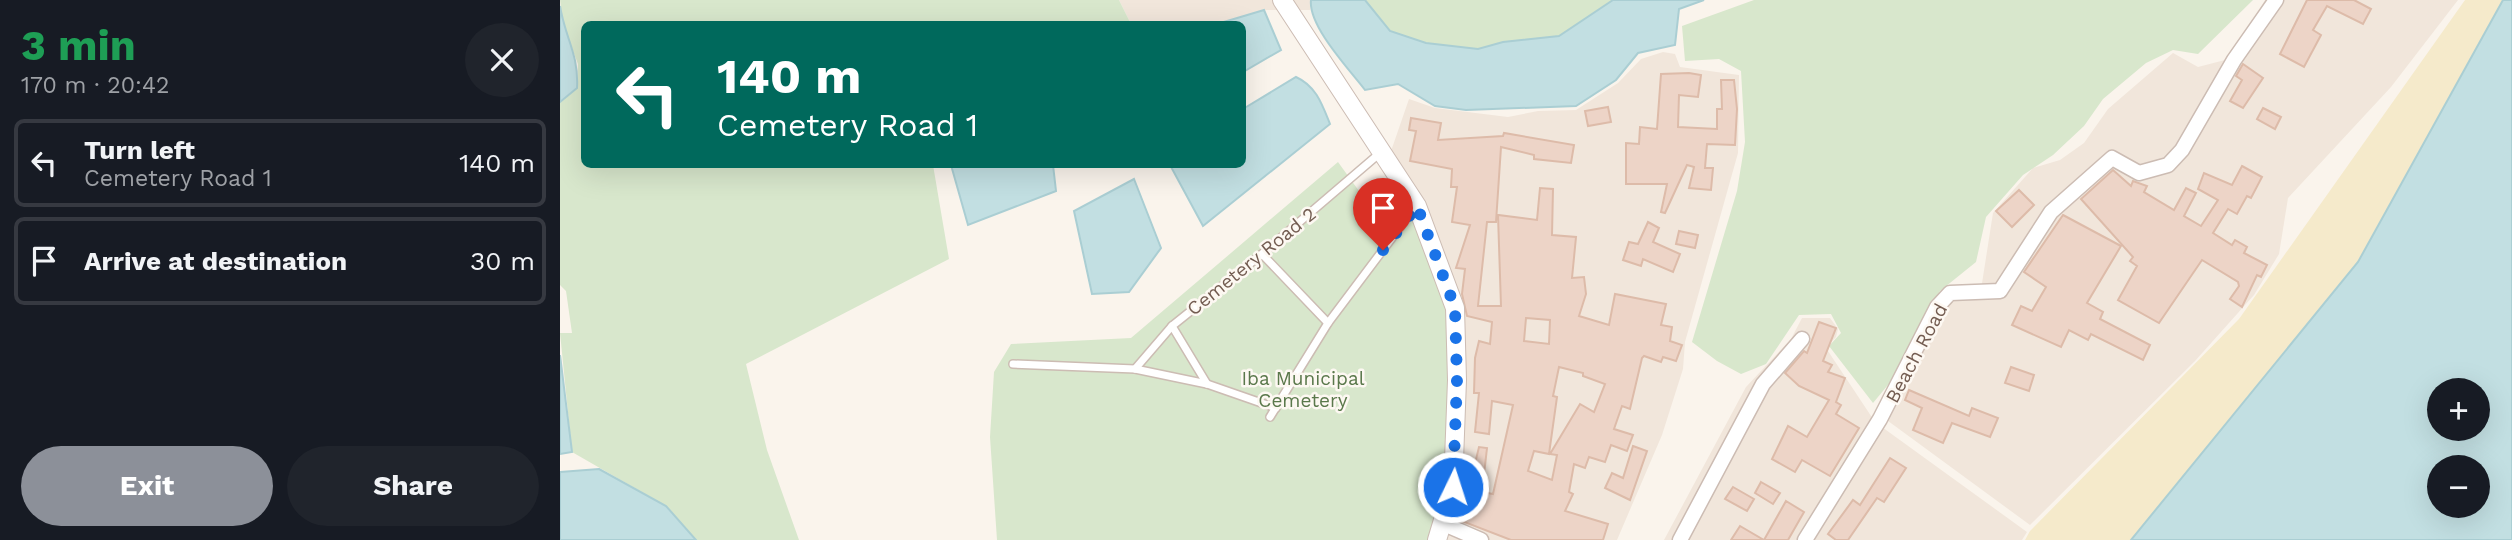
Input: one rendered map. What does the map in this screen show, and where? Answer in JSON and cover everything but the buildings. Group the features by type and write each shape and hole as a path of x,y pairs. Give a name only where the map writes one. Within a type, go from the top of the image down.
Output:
{"street":[{"path":"1282,0 1417,206 1455,308 1455,461 1453,487 1440,532 1481,540"},
{"name":"Beach Road","path":"1805,540 1881,419 1937,307 1950,293 2000,291 2051,212 2112,158 2139,173 2168,165 2182,150 2234,60 2276,0"},
{"path":"1680,540 1763,384 1802,339"}],"lane":[{"name":"Cemetery Road 2","path":"1207,384 1172,326 1262,254 1381,152"},
{"path":"1270,417 1328,323 1417,206"},
{"path":"1262,254 1328,323"},
{"path":"1135,369 1172,326"},
{"path":"1013,364 1135,369 1207,384 1276,408"}],"shaded area":[{"path":"1119,0 1311,0 1310,10 1264,10 1227,21 1130,21"},
{"path":"2265,0 2458,0 2391,87 2288,198 2279,254 2254,295 2195,361 2030,525 1884,418 1948,301 1957,297 1980,296 1993,213 2033,168 2060,160 2084,143 2108,109 2173,53 2198,67 2225,60 2238,46"},
{"path":"1663,52 1675,54 1680,67 1739,75 1738,153 1685,342 1683,369 1662,435 1617,540 1441,540 1458,309 1390,154 1409,99 1435,108 1508,117 1538,111 1576,110 1618,83 1641,59"},
{"path":"1802,318 1830,318 1838,329 1836,337 1826,348 1875,422 2027,532 2022,540 1664,540 1746,387 1791,339"}],"green space":[{"path":"560,0 1119,0 1130,21 581,21 581,168 934,168 949,259 746,364 767,450 799,540 696,540 666,506 572,452 560,333 572,333 566,291 560,285 560,102 577,88 578,64 563,25"},
{"path":"1365,0 1613,0 1559,36 1503,42 1478,49 1426,43 1390,31"},
{"path":"1754,0 2253,0 2198,54 2173,50 2146,63 2103,99 2084,126 2053,155 2023,175 1986,217 1976,262 1940,291 1902,368 1873,403 1829,346 1841,333 1831,314 1799,315 1766,364 1741,374 1717,361 1692,342 1737,191 1745,142 1741,71 1719,59 1685,61 1682,26"},
{"name":"Iba Municipal Cemetery","path":"1338,162 1393,238 1413,213 1452,313 1451,463 1433,540 997,540 990,437 994,372 1011,344 1131,338"}],"sand":[{"path":"2465,0 2503,0 2358,262 2131,540 2025,540 2030,531 2239,319"}],"water":[{"path":"1311,0 1365,0 1390,31 1426,43 1478,49 1503,42 1559,36 1613,0 1704,0 1679,9 1675,45 1638,53 1616,80 1576,106 1466,110 1435,106 1398,84 1365,90 1323,34 1316,22"},
{"path":"2503,0 2512,0 2512,540 2131,540 2358,262"},
{"path":"560,6 574,56 577,88 560,102"},
{"path":"1264,10 1281,50 1246,70 1246,21 1227,21"},
{"path":"1296,77 1309,85 1330,124 1203,226 1172,168 1246,168 1246,107"},
{"path":"952,168 1053,168 1056,191 968,225"},
{"path":"1134,179 1161,248 1129,292 1092,294 1074,211"},
{"path":"560,355 572,452 560,454"},
{"path":"599,469 666,506 696,540 560,540 560,472"}],"route":[{"path":"1383,250 1417,206 1455,308 1457,380 1453,487"}]}
